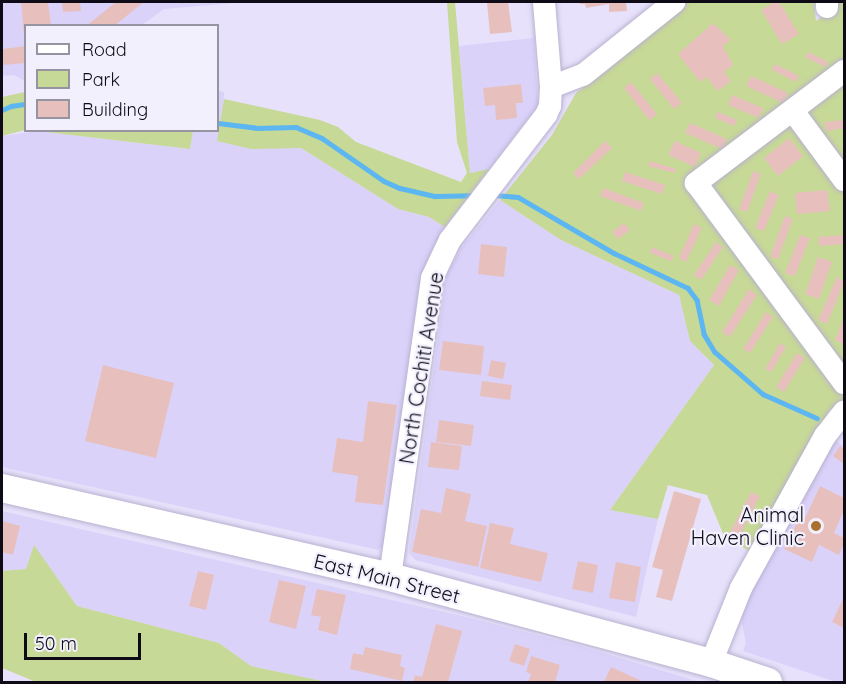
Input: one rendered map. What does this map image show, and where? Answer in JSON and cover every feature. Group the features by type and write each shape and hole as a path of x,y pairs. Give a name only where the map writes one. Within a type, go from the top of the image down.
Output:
{"main road":[{"name":"East Main Street","path":"2,489 390,577 711,663 768,682"}],"street":[{"name":"North Cochiti Avenue","path":"390,577 432,278 450,240 546,115 550,106 551,87 544,2"},
{"path":"551,87 583,75 674,2"},
{"path":"844,71 696,183 844,383"},
{"path":"793,111 844,180"},
{"path":"711,663 741,588 825,436 844,412"}],"shaded area":[{"path":"2,2 246,2 164,9 143,24 24,24 24,80 14,75 2,76"},
{"path":"534,38 538,105 489,169 470,173 459,46"},
{"path":"219,91 224,92 218,141 301,148 398,209 429,217 445,227 430,253 423,275 384,544 379,550 2,467 2,136 46,132 190,149 193,132 219,132"},
{"path":"500,200 561,240 679,295 690,341 714,365 610,510 658,519 636,617 415,560 409,553 446,277 461,248"},
{"path":"831,438 844,446 844,682 836,682 743,651 746,643 739,609"},
{"path":"2,511 466,617 580,646 700,682 327,682 251,666 219,643 77,606 34,546 27,569 2,571"}],"green space":[{"path":"447,2 455,2 470,173 489,169 445,227 429,217 398,209 301,148 251,149 217,141 224,99 320,120 338,127 356,142 461,182 467,173 457,142"},
{"path":"683,2 814,2 816,21 840,2 844,2 844,415 830,409 751,552 724,536 707,495 668,485 658,519 610,510 714,365 690,341 679,295 561,240 500,200 552,135 576,93 686,6"},
{"path":"24,92 24,130 2,136 2,97"},
{"path":"46,132 193,132 190,149"},
{"path":"34,545 77,606 219,643 251,666 327,682 36,682 2,668 2,571 26,569"}],"building":[{"path":"21,2 48,2 51,24 24,24 24,36"},
{"path":"62,2 80,2 81,11 63,12"},
{"path":"116,2 144,2 116,24 88,24"},
{"path":"487,2 508,2 512,32 490,34"},
{"path":"579,2 626,2 627,11 609,12 609,4 586,8 585,4"},
{"path":"779,2 799,34 782,44 761,10"},
{"path":"713,23 731,40 723,46 733,65 724,72 731,81 718,91 706,77 700,82 678,54"},
{"path":"24,46 24,63 2,65 2,49"},
{"path":"808,52 828,62 825,67 805,57"},
{"path":"775,64 799,76 796,82 772,70"},
{"path":"657,73 682,103 674,109 650,79"},
{"path":"751,76 788,93 783,103 746,86"},
{"path":"631,82 657,114 649,120 624,88"},
{"path":"521,84 523,103 516,103 517,118 496,120 495,105 485,106 483,88"},
{"path":"732,95 763,108 759,118 728,105"},
{"path":"718,112 737,120 734,126 715,118"},
{"path":"844,120 844,128 826,131 825,122"},
{"path":"690,123 727,139 722,149 685,133"},
{"path":"789,138 803,156 778,176 764,158"},
{"path":"605,141 612,148 579,179 573,173"},
{"path":"675,141 701,153 695,167 668,155"},
{"path":"650,161 676,169 675,173 648,166"},
{"path":"753,171 761,174 747,212 739,209"},
{"path":"625,172 665,185 662,194 622,181"},
{"path":"603,188 644,203 641,211 600,196"},
{"path":"827,190 830,211 797,214 795,193"},
{"path":"770,191 779,195 764,231 755,228"},
{"path":"785,216 793,219 778,259 770,257"},
{"path":"624,223 630,230 618,239 612,232"},
{"path":"694,224 702,228 686,262 679,258"},
{"path":"800,235 810,238 795,276 785,273"},
{"path":"844,235 844,244 819,246 818,237"},
{"path":"716,242 723,247 701,280 694,275"},
{"path":"481,244 507,247 504,277 478,274"},
{"path":"652,247 674,256 671,261 650,253"},
{"path":"818,257 832,262 819,299 805,294"},
{"path":"730,265 739,270 719,306 709,300"},
{"path":"837,277 844,282 827,324 818,320"},
{"path":"749,289 757,295 730,337 722,332"},
{"path":"766,312 773,317 750,353 743,349"},
{"path":"844,318 844,341 843,344 835,340"},
{"path":"443,341 484,346 481,375 439,370"},
{"path":"780,343 786,347 771,372 765,369"},
{"path":"797,353 805,358 784,392 776,387"},
{"path":"491,360 506,363 503,379 488,376"},
{"path":"103,365 174,383 156,458 85,441"},
{"path":"482,381 512,385 510,400 480,396"},
{"path":"368,401 397,405 383,505 355,502 358,476 332,472 337,438 363,442"},
{"path":"439,420 474,425 471,446 436,442"},
{"path":"431,442 462,446 459,470 428,467"},
{"path":"840,446 844,449 844,464 833,456"},
{"name":"Animal Haven Clinic","path":"820,486 844,498 844,510 834,533 844,538 844,543 839,555 819,545 812,562 784,549 800,516 805,518"},
{"path":"446,488 471,494 465,521 487,526 478,567 412,552 421,509 441,513"},
{"path":"674,491 701,499 672,601 656,597 663,570 652,567"},
{"path":"751,492 760,496 737,541 728,536"},
{"path":"2,521 20,526 13,555 2,552"},
{"path":"490,523 514,528 510,544 548,553 541,582 480,568"},
{"path":"578,561 598,565 593,593 572,589"},
{"path":"616,562 641,567 635,602 609,598"},
{"path":"198,571 214,575 206,610 189,606"},
{"path":"279,580 306,586 296,629 269,622"},
{"path":"317,589 346,595 337,635 318,630 321,617 311,615"},
{"path":"844,597 844,628 832,622"},
{"path":"436,624 462,631 448,682 413,682 415,675 422,677"},
{"path":"515,644 530,649 524,666 509,661"},
{"path":"365,647 402,655 400,666 405,668 402,681 350,669 353,653 363,655"},
{"path":"531,656 560,665 555,682 528,682 531,674 526,672"},
{"path":"611,667 644,682 604,682"}],"waterway":[{"path":"2,110 24,104"},
{"path":"219,123 256,128 296,127 322,138 384,181 400,188 435,196 474,195"},
{"path":"495,195 518,197 614,253 688,288 697,300 704,334 715,352 763,394 817,418"}],"place":[{"name":"Animal Haven Clinic","path":"816,526"}]}
